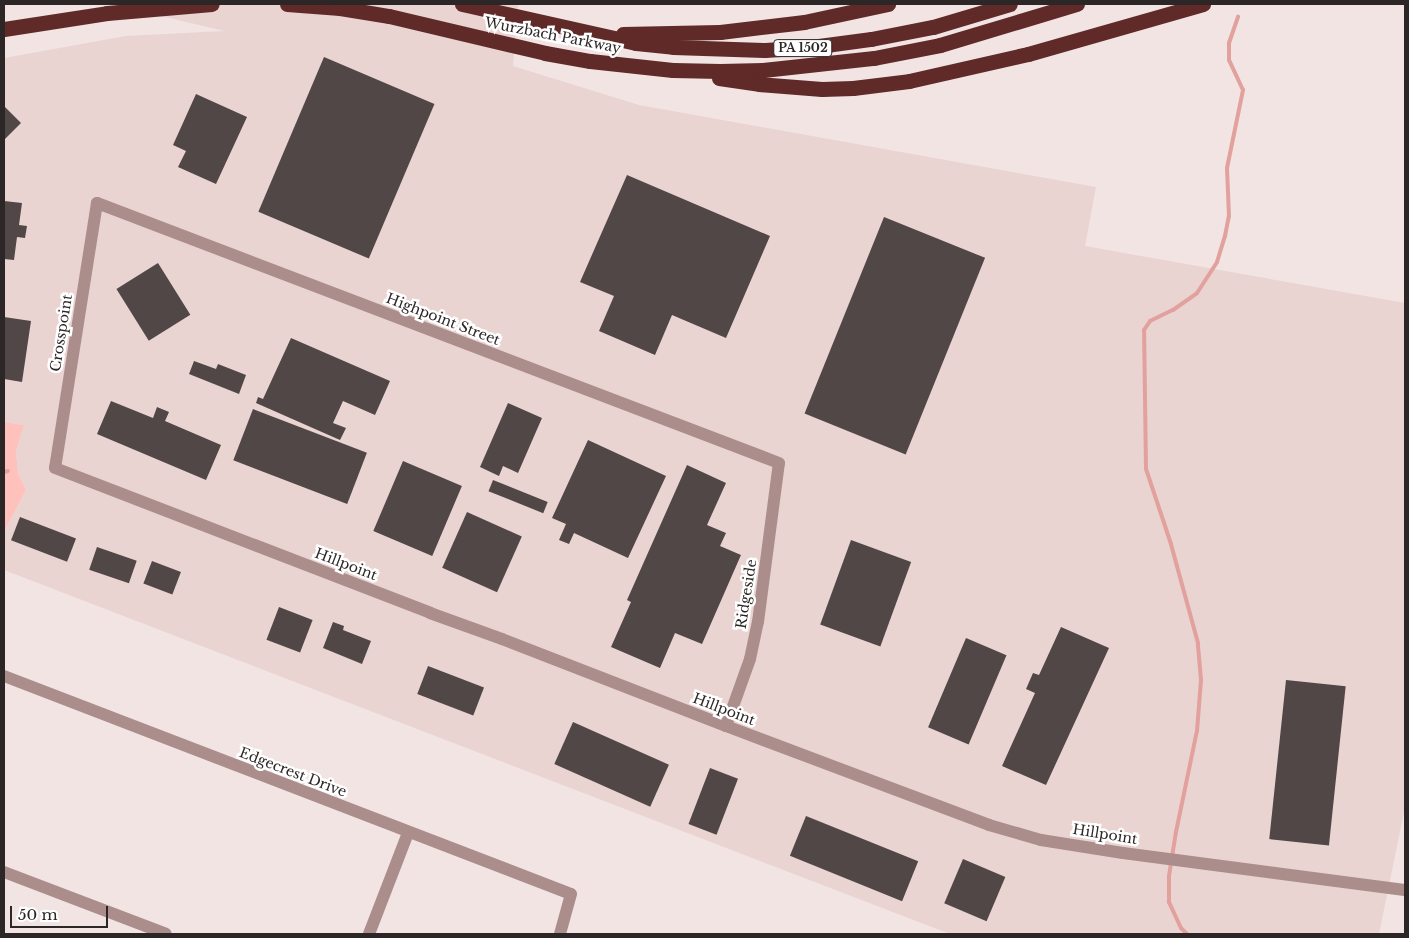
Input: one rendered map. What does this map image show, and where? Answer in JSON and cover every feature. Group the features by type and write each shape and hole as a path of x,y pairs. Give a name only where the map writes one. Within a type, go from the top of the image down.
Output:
{"highway":[{"path":"4,29 116,12 212,4"},
{"name":"Wurzbach Parkway","path":"287,4 340,8 389,16 545,53 631,67 673,70 763,70 874,58 940,44 1078,4"},
{"name":"Wurzbach Parkway","path":"462,4 550,26 636,43 673,47 764,50 811,47 871,39 933,27 1010,4"},
{"path":"591,34 720,32 804,22 888,4"},
{"path":"673,70 759,84 822,89 853,88 909,81 1028,54 1203,4"}],"street":[{"name":"Highpoint Street","path":"97,203 779,462"},
{"name":"Crosspoint","path":"55,468 97,203"},
{"name":"Ridgeside","path":"726,726 744,676 758,622 779,462"},
{"name":"Hillpoint","path":"55,468 988,826 1042,840 1123,853 1191,860 1405,890"},
{"name":"Edgecrest Drive","path":"4,676 408,833 571,894 560,934"},
{"path":"369,934 408,833"},
{"path":"4,872 166,934"}],"shaded area":[{"path":"111,4 518,4 513,66 639,105 1096,187 1085,246 1405,303 1405,807 1379,934 950,934 4,570 4,532 26,490 18,473 16,451 24,425 4,422 4,58 126,36 224,31"},
{"path":"4,422 24,425 16,451 18,473 26,490 4,532"}],"building":[{"path":"324,57 434,104 369,259 258,212"},
{"path":"196,94 247,117 216,184 178,167 186,151 173,145"},
{"path":"4,106 21,123 4,140"},
{"path":"627,175 770,236 726,338 672,315 655,355 599,331 614,296 580,282"},
{"path":"4,201 22,203 19,225 27,226 25,238 17,237 14,260 4,259"},
{"path":"884,217 985,258 906,454 805,414"},
{"path":"158,263 190,315 149,341 116,289"},
{"path":"4,317 31,321 22,382 4,379"},
{"path":"291,338 390,381 375,415 343,401 333,423 346,428 340,440 256,403 258,397 263,399"},
{"path":"194,361 216,369 218,364 246,375 239,394 189,374"},
{"path":"111,401 153,418 157,407 169,412 165,421 221,445 206,480 97,434"},
{"path":"508,403 542,418 518,473 503,466 499,476 480,467"},
{"path":"253,409 367,453 347,504 233,460"},
{"path":"588,440 666,476 628,558 574,533 569,544 559,540 566,524 552,518"},
{"path":"403,461 462,486 432,556 373,531"},
{"path":"687,465 726,483 707,525 726,533 720,546 741,555 702,644 675,633 660,668 611,647 631,602 627,600"},
{"path":"493,480 548,502 543,513 489,491"},
{"path":"467,512 522,536 497,592 442,568"},
{"path":"20,517 76,539 67,562 11,540"},
{"path":"851,540 911,562 880,646 820,625"},
{"path":"97,547 137,561 129,583 89,570"},
{"path":"152,561 181,572 172,595 143,583"},
{"path":"279,607 313,620 300,653 266,640"},
{"path":"333,622 344,626 343,630 371,641 362,664 323,648"},
{"path":"1061,627 1109,648 1046,785 1002,766 1035,693 1026,689 1033,673 1039,675"},
{"path":"966,638 1007,655 969,744 928,727"},
{"path":"428,666 484,688 473,716 417,694"},
{"path":"1286,680 1346,686 1329,845 1269,839"},
{"path":"573,722 669,765 650,807 554,764"},
{"path":"710,768 738,779 717,835 688,824"},
{"path":"806,816 918,861 902,901 790,856"},
{"path":"963,859 1005,877 987,921 944,903"}],"waterway":[{"path":"1187,934 1181,928 1169,902 1169,876 1197,731 1201,680 1198,643 1171,544 1146,469 1144,330 1150,321 1173,310 1197,293 1217,262 1225,236 1229,216 1227,168 1243,90 1229,60 1229,43 1238,17"},
{"path":"4,472 8,471"}]}
